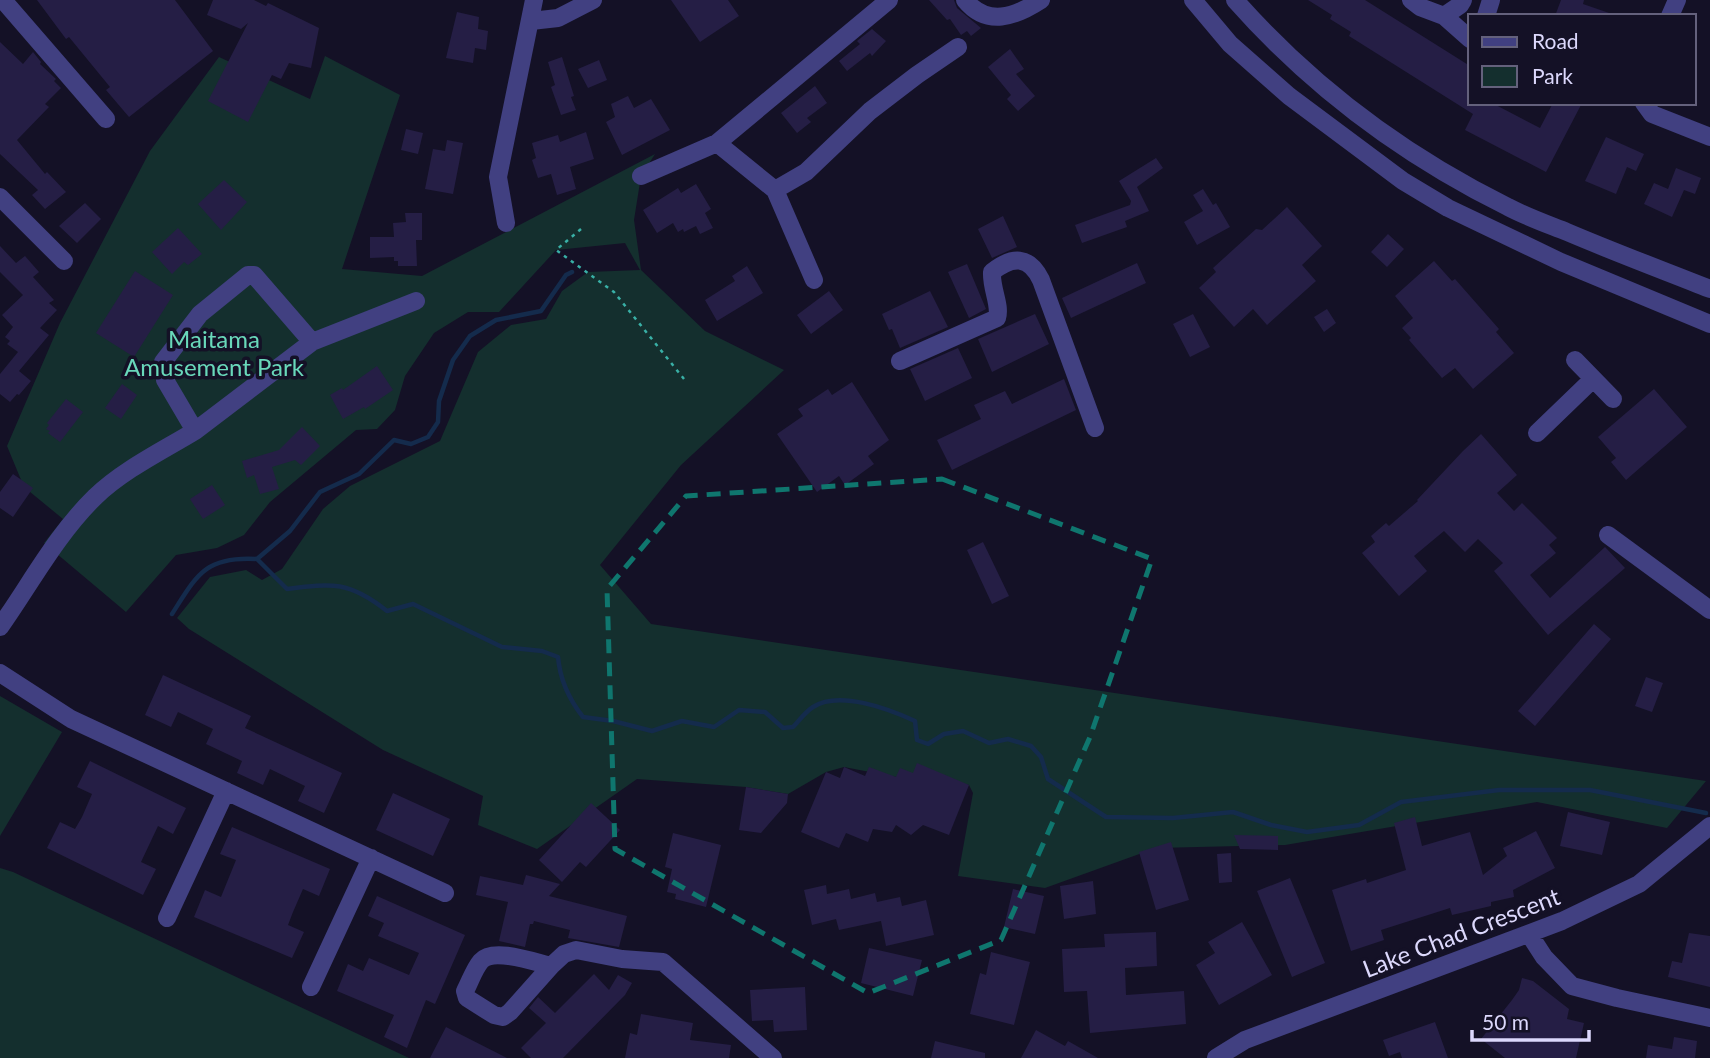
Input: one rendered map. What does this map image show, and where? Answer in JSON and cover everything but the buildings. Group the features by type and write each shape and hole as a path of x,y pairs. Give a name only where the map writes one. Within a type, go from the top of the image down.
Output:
{"street":[{"path":"3,0 106,119"},
{"path":"506,223 498,177 534,0"},
{"path":"531,21 558,18 593,0"},
{"path":"641,176 717,143 889,0"},
{"path":"965,0 973,11 985,16 998,16 1025,10 1041,0"},
{"path":"1193,0 1230,44 1289,96 1403,181 1448,208 1561,262 1710,324"},
{"path":"1235,0 1330,92 1381,131 1447,175 1510,209 1710,289"},
{"path":"1411,0 1444,16 1468,37"},
{"path":"1444,16 1463,0"},
{"path":"775,190 806,172 870,111 958,47"},
{"path":"1645,105 1652,114 1710,138"},
{"path":"717,143 775,190 814,279"},
{"path":"0,197 64,261"},
{"path":"900,361 997,318 999,310 992,286 992,272 1014,260 1025,262 1035,268 1041,280 1096,428"},
{"path":"195,431 165,380 163,362 200,314 248,275 259,279 312,342"},
{"path":"0,627 68,527 97,495 195,431 312,342 416,301"},
{"path":"1575,360 1613,398"},
{"path":"1537,433 1593,379"},
{"path":"1608,535 1710,610"},
{"path":"0,673 71,719 445,893"},
{"path":"167,918 226,791"},
{"name":"Lake Chad Crescent","path":"1216,1058 1245,1040 1562,921 1639,884 1710,826"},
{"path":"311,987 371,858"},
{"path":"1529,934 1544,957 1572,986 1710,1018"},
{"path":"551,966 498,954 487,955 479,962 465,991 467,998 503,1017 564,954 576,950 622,959 663,962 773,1058"}],"path":[{"path":"581,229 556,250 614,292 684,379"}],"highlighted area":[{"path":"942,479 1152,559 1090,737 1001,940 868,993 615,849 607,589 686,496"}],"green space":[{"name":"Maitama Amusement Park","path":"325,56 400,95 342,269 422,276 655,154 641,176 634,220 641,270 705,331 784,370 681,465 600,565 651,624 1706,781 1667,828 1537,802 1285,845 1156,848 1045,888 958,876 973,793 969,785 913,773 896,777 844,767 826,772 788,794 746,787 637,779 537,849 478,825 483,796 383,750 189,629 177,618 210,577 246,570 262,580 282,569 323,509 350,486 440,441 478,352 511,325 546,319 562,291 588,272 640,270 625,243 556,250 499,312 468,312 434,333 405,376 395,410 377,429 356,430 270,502 244,535 217,548 176,555 126,612 44,543 63,519 24,487 7,446 60,323 150,151 219,57 310,99"},
{"path":"0,696 62,732 0,836"},
{"path":"0,868 13,872 409,1058 0,1058"}],"waterway":[{"path":"172,614 204,571 225,561 257,559 290,531 320,492 359,474 394,440 411,444 428,437 438,422 439,401 453,360 470,336 496,320 541,311 566,275 572,272"},
{"path":"257,559 287,589 340,586 362,594 387,611 413,604 502,647 542,651 558,657 566,688 583,717 652,731 682,721 714,727 739,710 765,712 783,728 793,727 810,709 824,702 836,700 864,703 915,721 917,740 928,744 944,734 963,731 989,743 1008,739 1031,746 1041,757 1048,779 1106,817 1173,818 1233,812 1271,825 1307,832 1359,825 1401,802 1499,790 1590,790 1706,813"}]}
